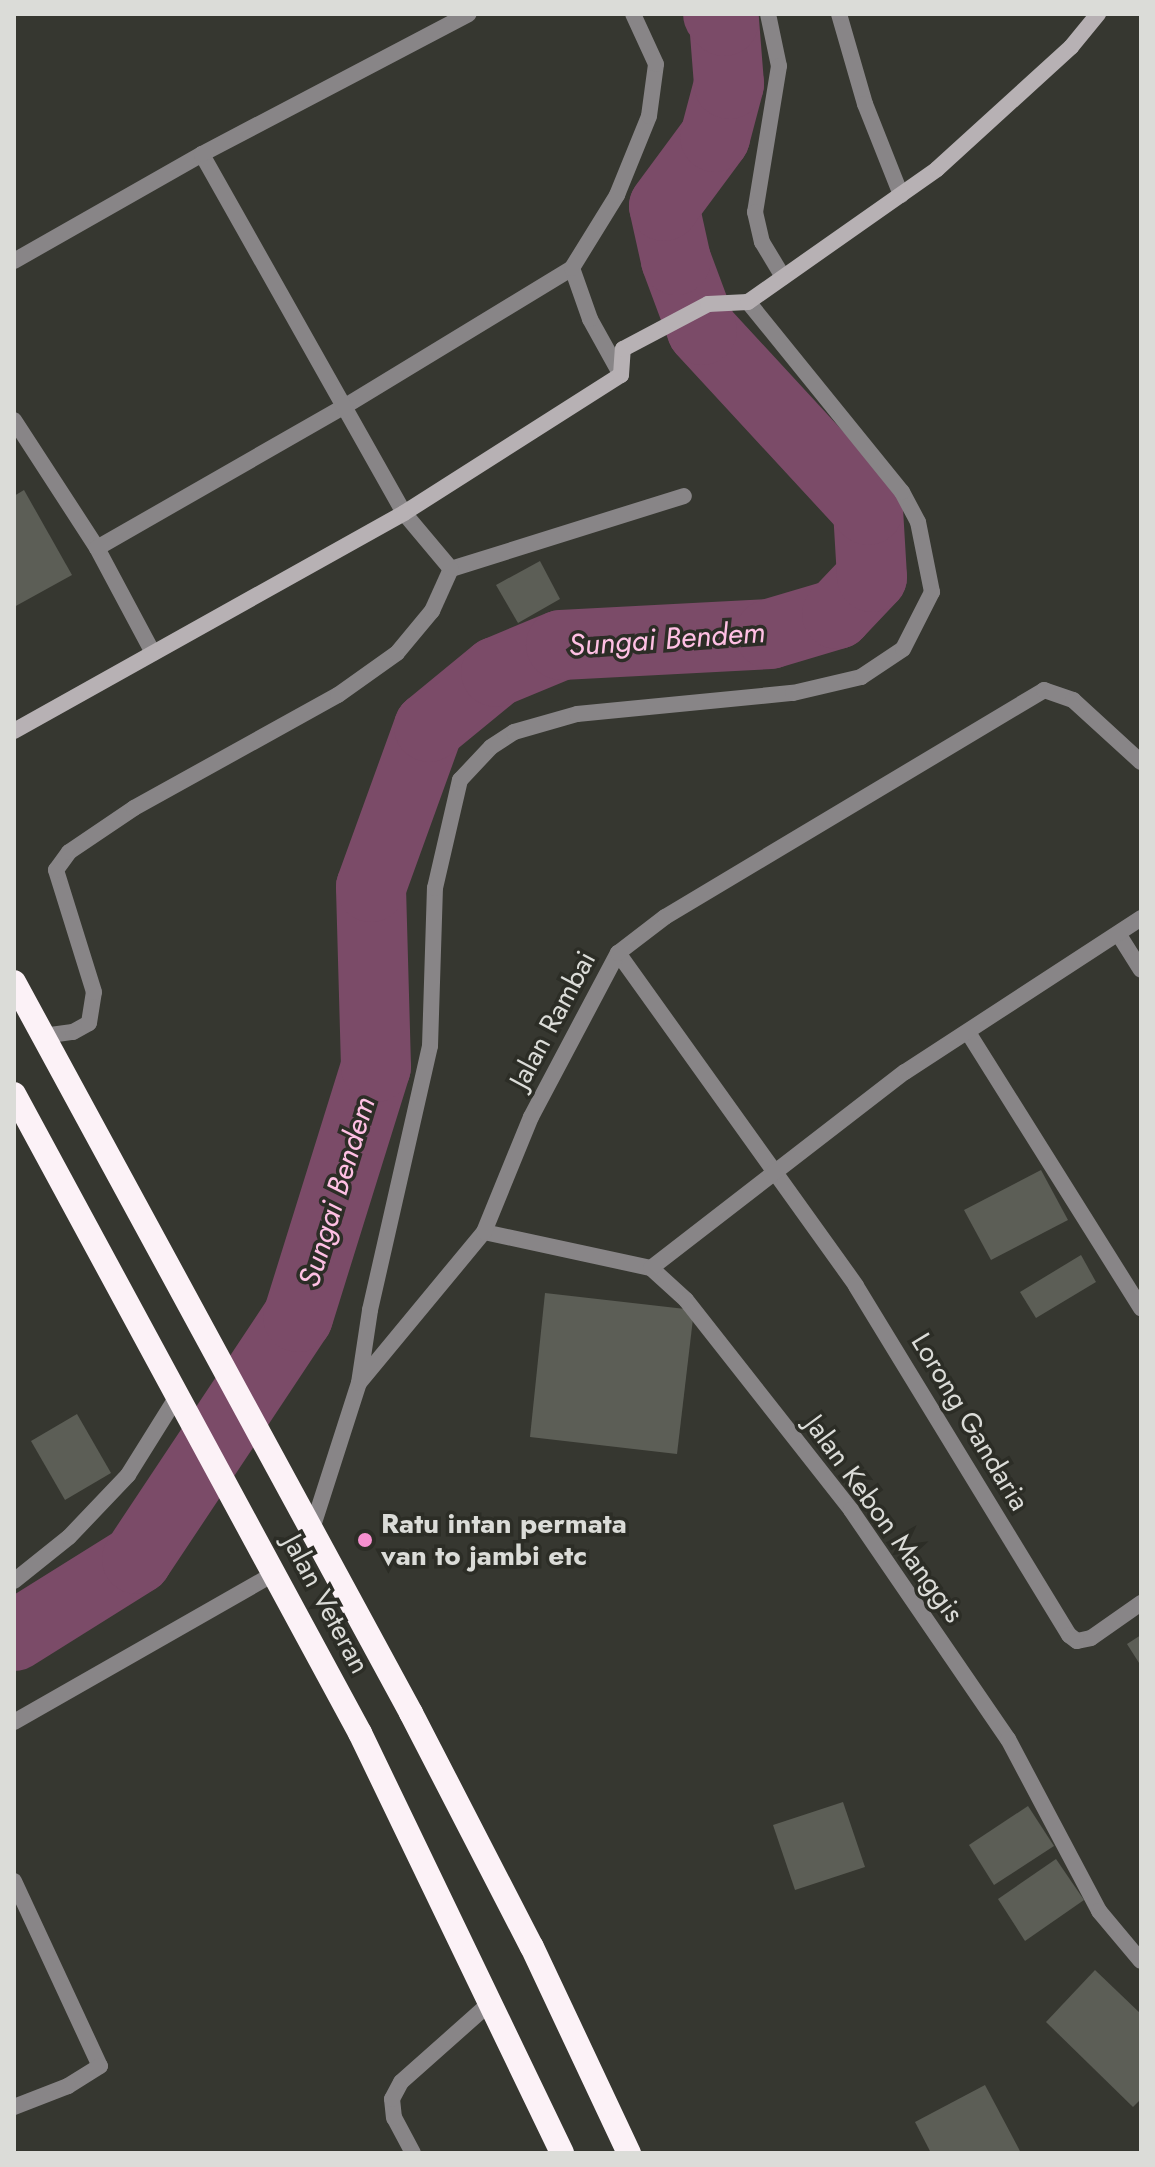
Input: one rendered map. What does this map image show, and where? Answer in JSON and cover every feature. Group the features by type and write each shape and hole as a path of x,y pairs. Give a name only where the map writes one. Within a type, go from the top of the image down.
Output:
{"highway":[{"path":"14,982 43,1036"},
{"name":"Jalan Veteran","path":"43,1036 312,1529 532,1947 629,2153"},
{"name":"Jalan Veteran","path":"14,1094 360,1733 562,2153"}],"street":[{"path":"14,261 202,154 469,14"},
{"path":"97,548 347,405 572,268 617,195 649,116 656,64 633,14"},
{"path":"768,14 779,66 755,212 762,242 783,277"},
{"path":"839,14 865,104 901,195"},
{"path":"621,375 623,349 708,304 748,302 901,195 1049,68 1098,14"},
{"path":"202,154 347,405 404,513 451,569"},
{"path":"572,268 590,319 621,375"},
{"path":"359,1383 370,1310 430,1046 435,888 460,780 491,747 514,732 577,714 793,693 861,677 903,649 932,592 918,522 902,492 748,302"},
{"path":"14,731 404,513 621,375"},
{"path":"14,420 97,548 153,653"},
{"path":"43,1036 73,1032 89,1023 94,992 56,870 69,852 134,808 338,695 397,653 432,611 451,569 684,496"},
{"name":"Jalan Rambai","path":"312,1529 359,1383 484,1232 531,1117 618,953 665,917 1044,690 1073,700 1141,762"},
{"path":"484,1232 651,1268 776,1167 905,1072 969,1034 1141,918"},
{"path":"1119,935 1141,970"},
{"path":"618,953 776,1167"},
{"path":"969,1034 1141,1308"},
{"name":"Lorong Gandaria","path":"776,1167 856,1286 1069,1635 1077,1641 1091,1638 1141,1603"},
{"name":"Jalan Kebon Manggis","path":"651,1268 731,1353 851,1510 1008,1739 1099,1911 1141,1961"},
{"path":"14,1581 69,1537 128,1475 178,1395"},
{"path":"14,1722 275,1573"},
{"path":"14,1881 100,2066 68,2086 14,2107"},
{"path":"413,2153 394,2118 392,2099 401,2082 491,2002"}],"building":[{"path":"24,490 72,575 14,607 14,496"},
{"path":"540,561 560,599 518,623 496,585"},
{"path":"1041,1170 1068,1220 991,1260 964,1210"},
{"path":"1081,1255 1096,1282 1036,1318 1020,1292"},
{"path":"545,1293 694,1310 677,1454 530,1437"},
{"path":"77,1414 111,1473 65,1500 31,1441"},
{"path":"1141,1635 1141,1666 1127,1644"},
{"path":"843,1802 865,1867 795,1890 773,1825"},
{"path":"1028,1806 1054,1846 994,1885 969,1845"},
{"path":"1056,1859 1084,1900 1025,1941 998,1899"},
{"path":"1095,1970 1141,2014 1141,2099 1133,2107 1046,2022"},
{"path":"985,2085 1021,2153 931,2153 915,2122"}],"waterway":[{"name":"Sungai Bendem","path":"14,1636 137,1559 298,1317 376,1067 371,887 429,727 496,672 561,645 770,634 837,614 872,577 868,510 702,330 676,260 664,206 715,137 729,84 724,21 718,14"}],"place":[{"name":"Ratu intan permata van to jambi etc","path":"365,1540"}]}
